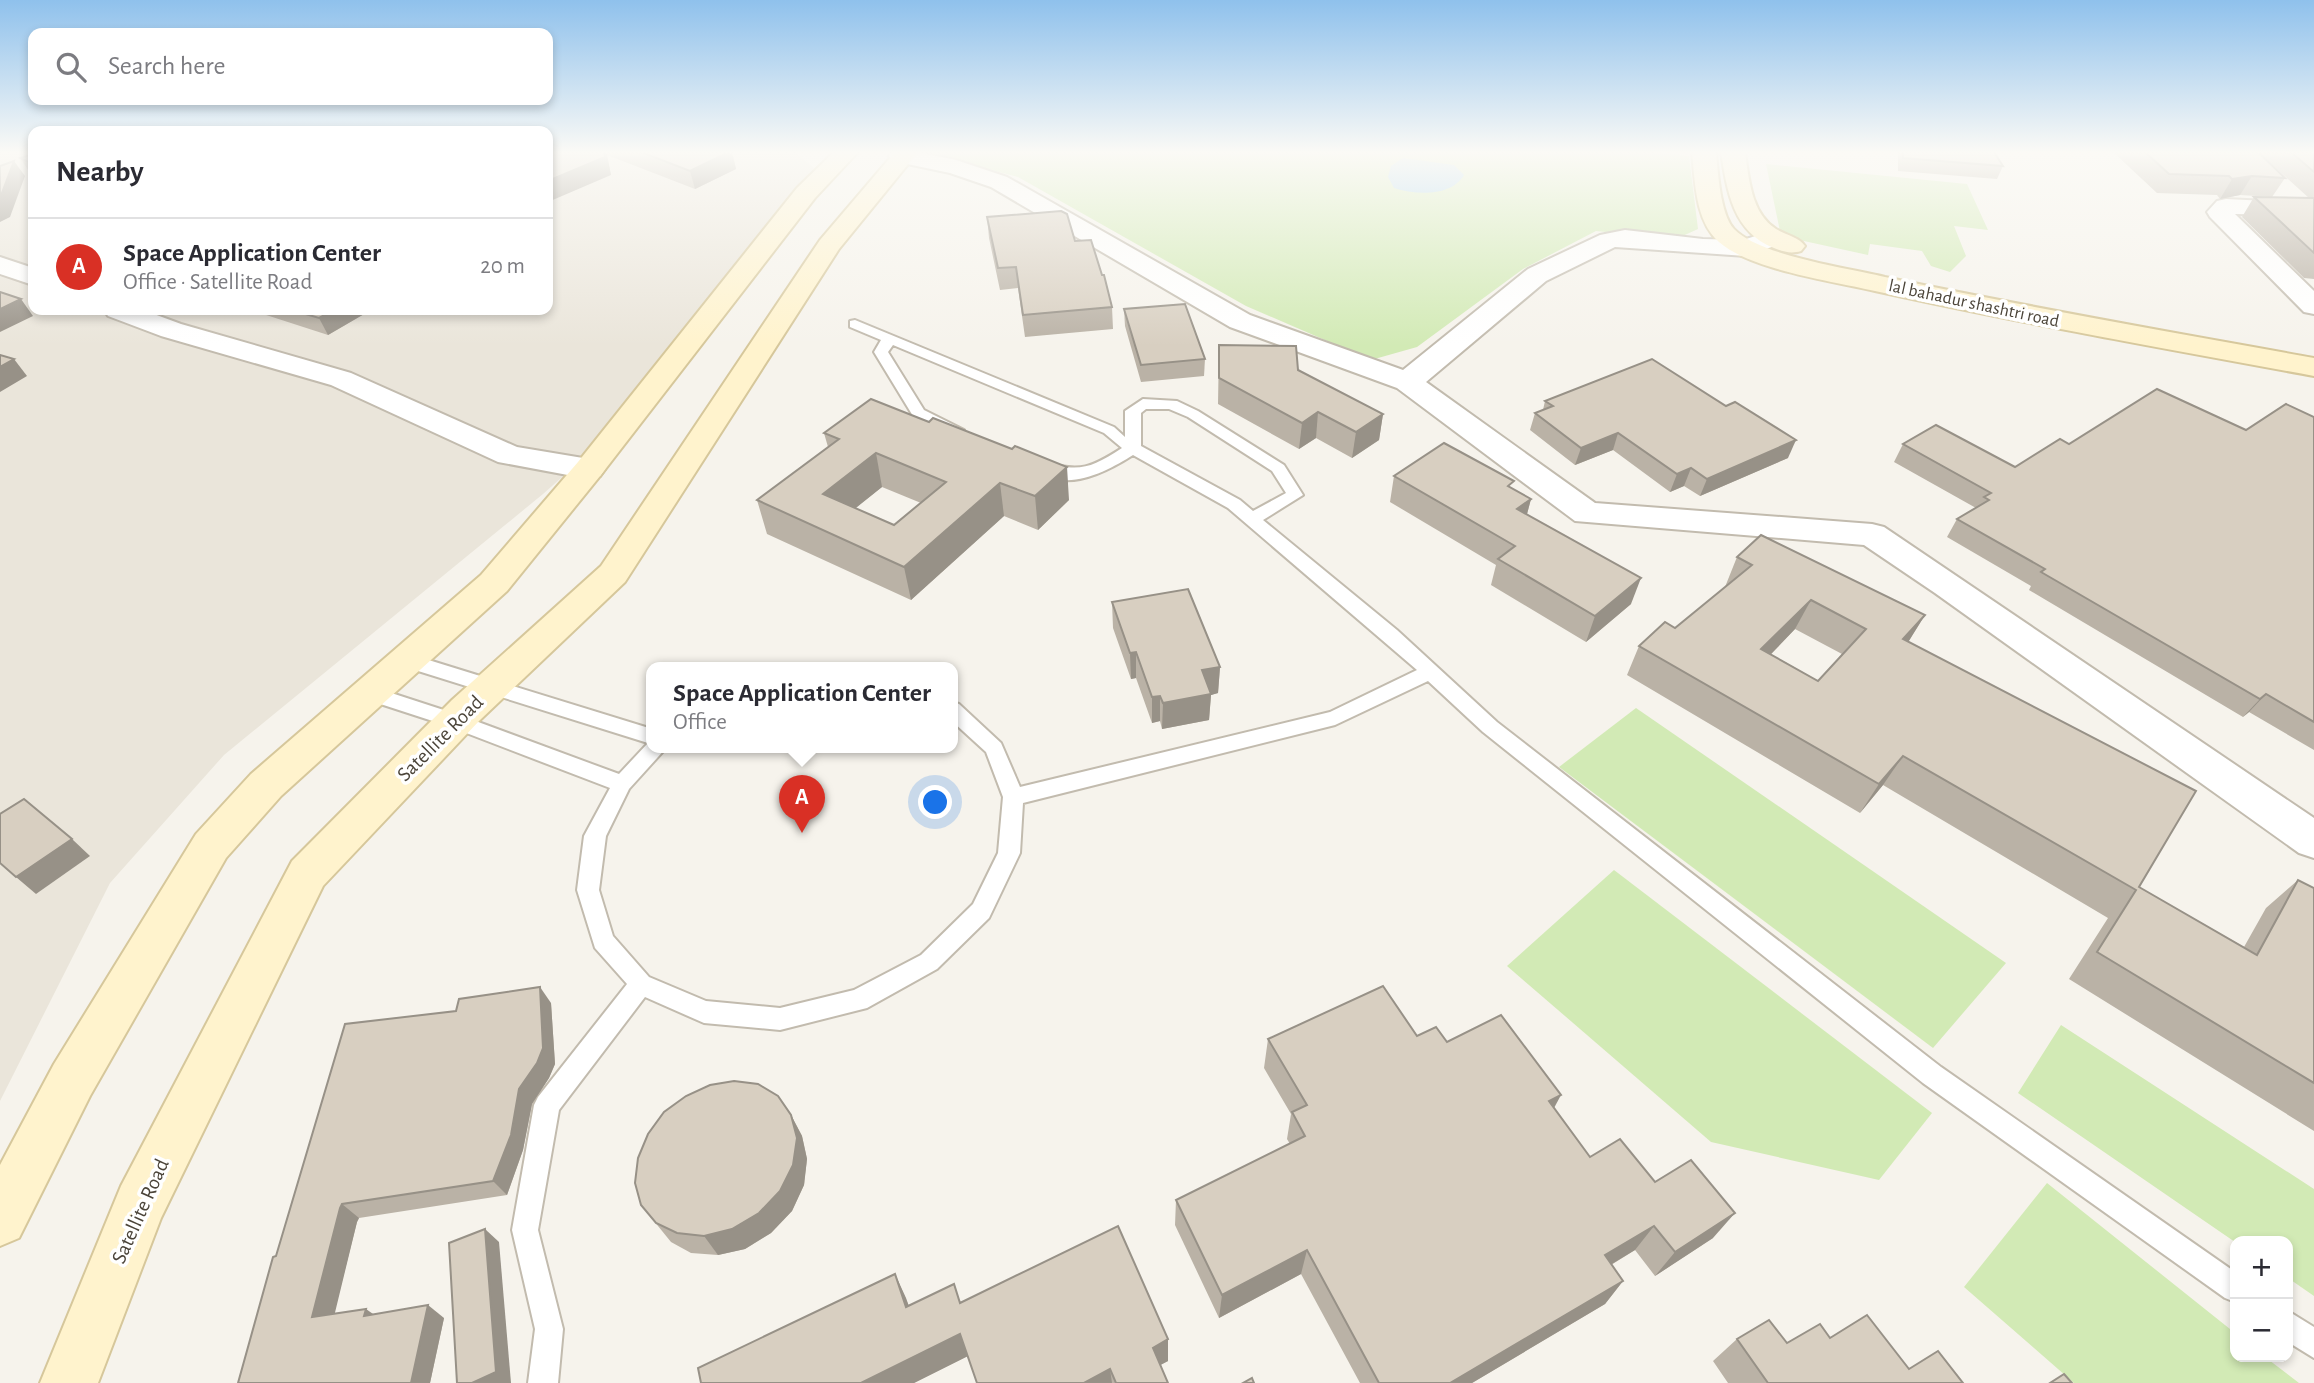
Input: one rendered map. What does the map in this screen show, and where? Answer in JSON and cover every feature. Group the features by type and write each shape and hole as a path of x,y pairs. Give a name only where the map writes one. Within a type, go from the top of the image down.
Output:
{"main road":[{"path":"0,1219 72,1080 211,846 266,785 494,583 589,469 787,217"},
{"name":"Satellite Road","path":"69,1383 140,1205 307,873 455,721 613,574 829,245 852,217"},
{"name":"lal bahadur shashtri road","path":"1717,217 1721,230 1758,244 1800,266 2001,310 2314,367"},
{"path":"1750,217 1756,226 1758,244 2112,319 2314,355"}],"street":[{"path":"1059,217 1240,321 1407,382 1587,513 1872,535 1960,593 2314,841"},
{"path":"2224,217 2314,306"},
{"path":"1407,382 1537,275 1609,240 1625,238 1703,247 1758,244"},
{"path":"0,265 28,275"},
{"path":"131,315 171,330 341,379 509,455 589,469"}],"lane":[{"path":"855,324 1109,430 1133,448 1234,504 1490,727 1932,1074 2230,1284"},
{"path":"890,338 881,352 918,413 966,434"},
{"path":"1133,448 1133,411 1143,404 1172,404 1193,414 1278,468 1295,495 1252,519"},
{"path":"1025,459 1061,475 1092,474 1133,448"},
{"path":"406,660 646,735"},
{"path":"1013,797 1335,718 1430,672"},
{"path":"369,693 455,721 622,785"},
{"path":"651,753 622,785 595,835 588,890 603,941 641,984 704,1012 780,1018 859,1000 929,962 981,911 1009,853 1013,797 994,748 958,714"},
{"path":"543,1383 549,1329 525,1230 547,1105 641,984"},
{"path":"2293,1329 2314,1344"}],"shaded area":[{"path":"0,217 28,217 28,315 553,315 553,217 788,217 654,396 543,494 224,755 110,883 0,1101"}],"green space":[{"path":"1088,217 1696,217 1698,229 1676,239 1596,231 1523,269 1417,347 1371,360 1246,306"},
{"path":"1777,217 1982,217 1988,230 1954,226 1966,256 1950,272 1931,266 1922,251 1870,244 1868,255 1781,236"},
{"path":"1636,708 2006,963 1933,1048 1559,767"},
{"path":"1614,870 1932,1113 1879,1180 1711,1142 1507,966"},
{"path":"2061,1025 2314,1189 2314,1296 2293,1281 2293,1236 2230,1236 2230,1239 2018,1093"},
{"path":"2047,1183 2230,1329 2230,1362 2272,1362 2299,1383 2074,1383 1964,1287"}],"building":[{"path":"987,217 1068,217 1075,241 1091,240 1112,307 1023,315 1016,267 998,268"},
{"path":"2275,217 2314,217 2314,253"},
{"path":"0,292 21,299 0,309"},
{"path":"1185,304 1205,359 1141,365 1124,309"},
{"path":"1219,345 1296,346 1298,370 1383,414 1356,432 1318,412 1302,423 1219,378"},
{"path":"0,355 14,359 0,367"},
{"path":"1652,359 1726,406 1735,402 1796,440 1707,479 1691,468 1677,474 1618,433 1581,448 1535,413 1553,406 1545,401"},
{"path":"2157,389 2246,430 2286,404 2314,417 2314,722 2266,694 2260,699 2041,572 2045,569 1957,519 1989,500 1984,497 1991,493 1903,444 1936,425 2015,467 2060,439 2069,444"},
{"path":"871,399 929,422 933,418 1012,449 1015,446 1067,467 1035,496 1000,483 904,567 757,500 839,439 824,433","holes":["876,453 946,482 894,525 823,494"]},
{"path":"1444,443 1514,481 1508,486 1531,499 1517,509 1641,578 1595,616 1498,559 1515,546 1394,476"},
{"path":"1761,535 1925,615 1903,639 2196,791 2139,887 2257,955 2298,880 2314,888 2314,1083 2097,952 2136,890 1903,756 1879,784 1639,646 1665,622 1675,628 1752,565 1737,557","holes":["1811,600 1866,629 1818,681 1761,649"]},
{"path":"1188,589 1220,667 1202,670 1211,694 1163,703 1160,696 1152,697 1136,652 1130,653 1112,602"},
{"path":"24,799 72,839 16,877 0,863 0,814"},
{"path":"1383,986 1417,1036 1436,1027 1447,1042 1501,1015 1561,1095 1549,1101 1590,1157 1620,1139 1655,1182 1691,1160 1735,1213 1675,1252 1654,1226 1605,1255 1623,1281 1450,1383 1379,1383 1307,1250 1222,1295 1176,1200 1305,1136 1292,1112 1307,1105 1268,1039"},
{"path":"540,987 543,1048 537,1063 519,1089 511,1135 493,1181 342,1204 340,1208 312,1317 366,1309 364,1316 428,1305 411,1383 238,1383 273,1257 276,1256 345,1024 456,1011 459,999"},
{"path":"734,1081 758,1084 778,1096 791,1115 797,1138 793,1165 780,1191 759,1213 732,1229 704,1236 677,1233 656,1223 641,1205 635,1183 638,1158 648,1134 664,1112 686,1096 710,1085"},
{"path":"1118,1226 1168,1339 1153,1348 1168,1383 1116,1383 1110,1369 1084,1383 977,1383 960,1334 861,1383 701,1383 698,1368 895,1274 906,1307 954,1284 960,1303"},
{"path":"485,1229 496,1372 472,1383 457,1383 449,1243"},
{"path":"1867,1315 1909,1369 1938,1351 1963,1383 1768,1383 1737,1339 1769,1320 1787,1343 1820,1324 1830,1338"},
{"path":"2064,1374 2072,1383 2050,1383"}],"place":[{"name":"Space Application Center","path":"802,833"}]}
